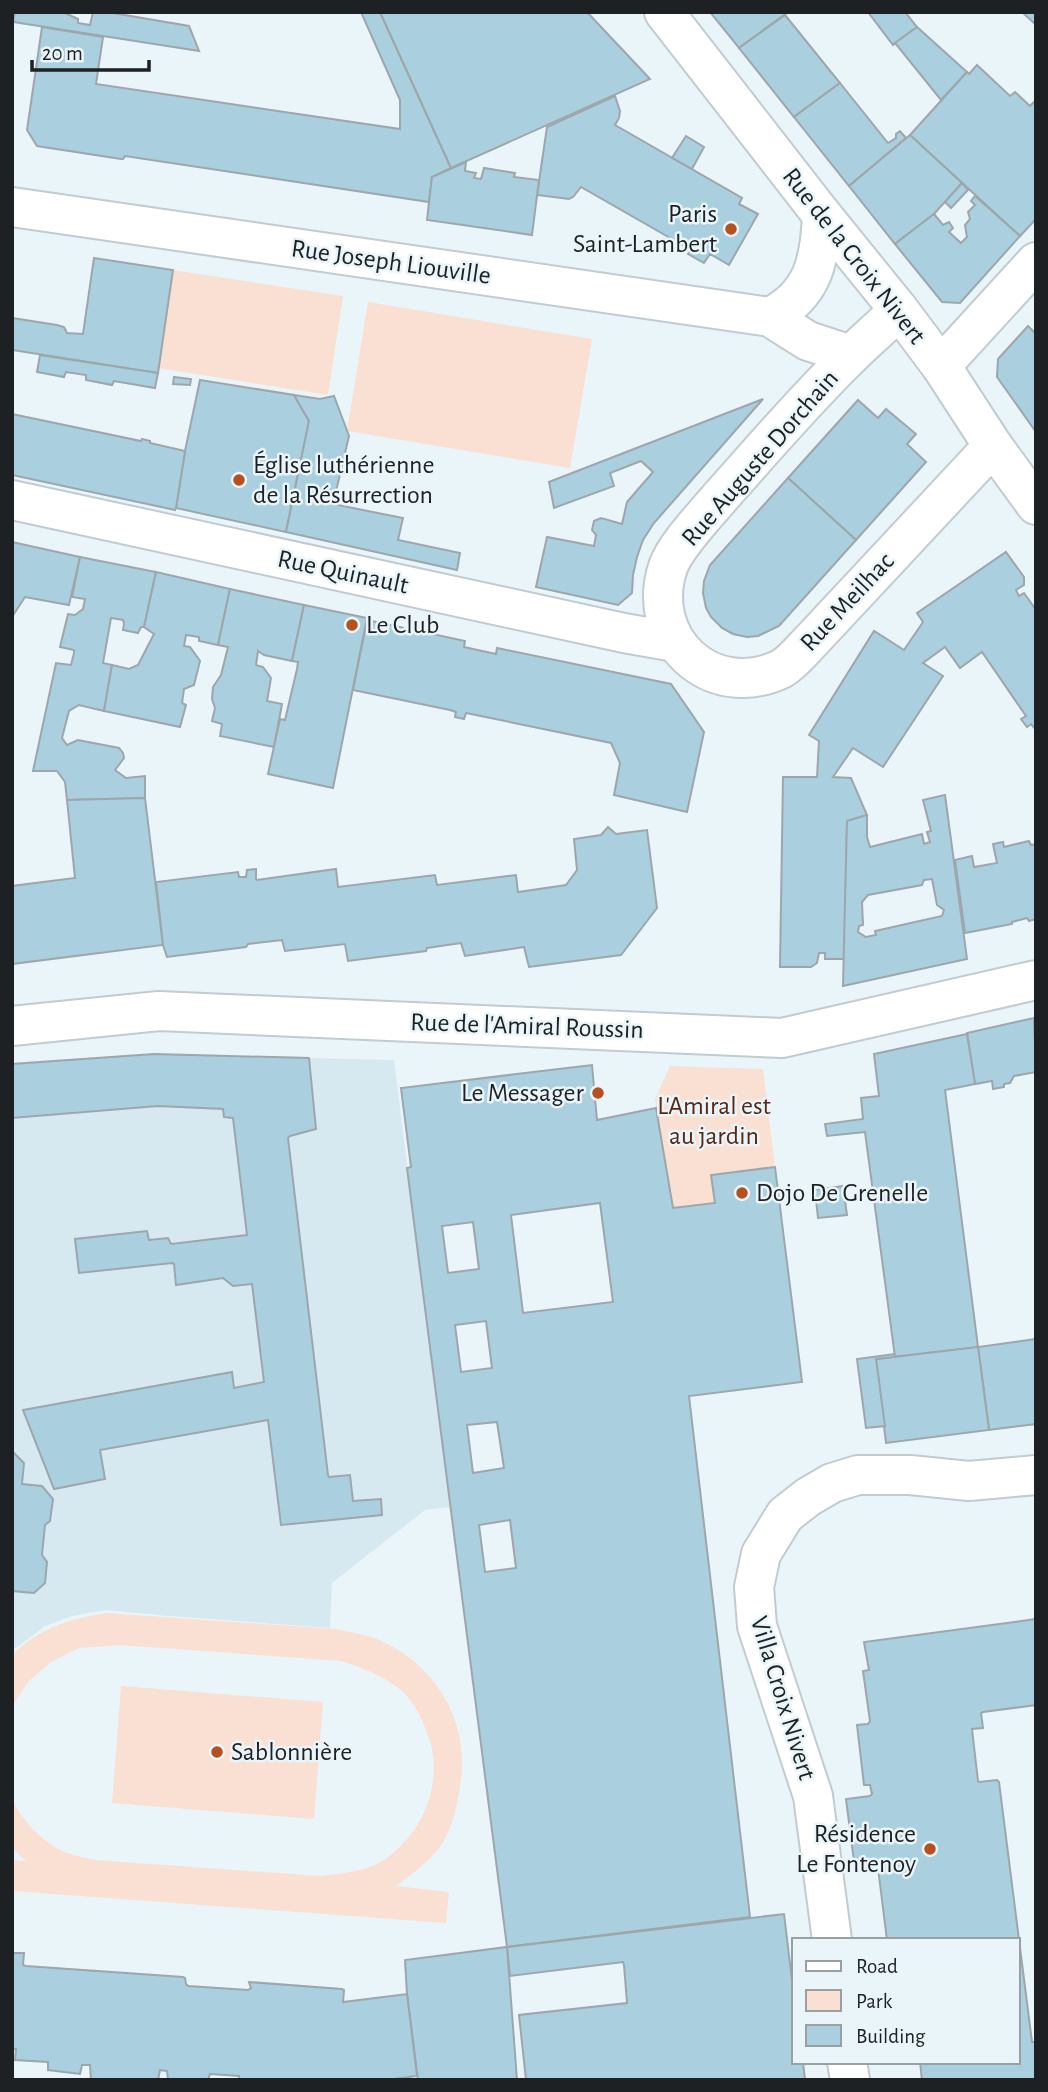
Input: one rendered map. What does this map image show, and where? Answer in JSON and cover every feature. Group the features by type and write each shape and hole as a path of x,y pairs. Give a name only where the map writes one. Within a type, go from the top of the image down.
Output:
{"street":[{"name":"Rue de la Croix Nivert","path":"664,12 899,310 941,366 993,446 1036,505"},
{"name":"Rue Joseph Liouville","path":"12,207 770,317 808,341 851,355"},
{"path":"770,317 786,309 799,297 814,272 822,215"},
{"path":"941,366 1036,262"},
{"path":"851,355 899,310"},
{"name":"Rue Auguste Dorchain","path":"675,642 666,625 662,605 668,566 690,532 786,422 851,355"},
{"name":"Rue Meilhac","path":"675,642 688,657 710,672 734,679 753,678 783,668 993,446"},
{"name":"Rue Quinault","path":"12,500 675,642"},
{"name":"Rue de l'Amiral Roussin","path":"12,1026 159,1011 782,1038 1036,980"},
{"name":"Villa Croix Nivert","path":"832,1938 813,1796 757,1626 754,1587 761,1554 785,1515 832,1483 858,1475 910,1475 969,1482 1036,1475"}],"shaded area":[{"path":"154,1054 394,1060 450,1507 425,1510 332,1583 330,1628 106,1610 72,1616 45,1626 16,1648 12,1648 12,1064"}],"green space":[{"path":"173,270 343,296 328,395 158,368"},
{"path":"368,302 592,339 570,468 347,431"},
{"name":"L'Amiral est au jardin","path":"670,1066 763,1069 775,1167 711,1175 715,1203 673,1208 655,1099"},
{"path":"106,1613 336,1629 368,1636 411,1659 428,1675 453,1715 460,1738 462,1761 457,1801 446,1836 427,1861 396,1886 449,1892 446,1923 12,1891 12,1860 26,1861 12,1848 12,1799 28,1824 42,1838 58,1849 77,1856 95,1860 321,1876 364,1869 388,1857 400,1847 419,1823 430,1795 434,1764 432,1749 413,1704 389,1681 341,1661 119,1645 79,1648 51,1662 29,1681 12,1706 12,1655 44,1631 80,1618"},
{"name":"Sablonnière","path":"121,1686 323,1702 314,1819 112,1803"}],"building":[{"path":"15,12 63,12 78,19 78,23 90,25 93,12 107,12 189,26 199,51 13,22"},
{"path":"361,12 380,12 451,168 432,177 429,202 125,156 121,159 37,146 27,130 42,27 103,37 96,84 400,129 400,100"},
{"path":"380,12 587,12 650,79 451,168"},
{"path":"710,12 788,12 739,48"},
{"path":"868,12 905,12 917,27 893,45"},
{"path":"1022,12 1036,12 1036,25"},
{"path":"785,15 840,83 794,117 739,48"},
{"path":"917,27 967,72 941,100 895,43"},
{"path":"977,65 1010,96 1015,92 1030,106 1036,100 1036,219 1020,236 910,135 967,72 969,74"},
{"path":"840,83 888,143 896,138 900,131 906,138 849,186 794,117"},
{"path":"615,96 620,111 615,125 742,198 739,204 758,214 729,265 710,254 704,263 688,254 691,250 581,187 569,199 537,195 547,127"},
{"path":"910,135 962,183 934,214 895,244 849,186"},
{"path":"686,136 704,147 692,169 672,158"},
{"path":"466,162 465,171 476,173 474,178 481,179 484,168 515,173 514,177 539,180 532,235 427,220 432,177"},
{"path":"962,183 968,190 951,208 945,202"},
{"path":"975,196 1020,236 960,303 942,302 895,244 934,214 943,225 949,222 953,228 949,232 961,243 967,237 965,225 970,219 968,212 975,205 971,201"},
{"path":"94,258 173,270 158,373 12,350 12,318 57,325 64,327 67,333 83,334"},
{"path":"1028,326 1036,334 1036,432 997,377 998,359"},
{"path":"40,355 158,373 155,388 114,381 112,385 86,380 86,375 66,372 64,377 37,372"},
{"path":"174,377 191,379 190,385 173,384"},
{"name":"Église luthérienne de la Résurrection","path":"200,380 294,395 309,421 286,532 176,508"},
{"path":"294,395 320,399 334,396 349,436 333,504 403,518 398,540 460,553 457,570 286,532 309,421"},
{"path":"763,399 654,523 643,540 637,557 632,593 618,605 536,587 547,537 594,546 594,521 601,518 622,524 627,502 653,472 641,461 610,473 614,486 554,508 549,482"},
{"path":"858,400 878,418 886,409 916,434 907,444 926,462 856,540 788,478"},
{"path":"12,414 141,441 142,439 185,451 175,510 12,475"},
{"path":"788,478 856,540 779,626 758,636 733,634 722,628 706,608 704,581 710,565"},
{"path":"12,542 80,557 69,605 25,597 12,617"},
{"path":"1006,552 1024,577 1024,585 1016,590 1019,596 1024,593 1034,607 1036,606 1036,730 1031,724 1027,727 1021,719 1026,716 982,652 960,668 945,647 923,663 943,676 883,767 853,748 833,777 851,778 867,815 847,821 844,959 825,959 825,953 819,953 817,963 811,967 780,967 783,777 817,777 819,741 809,735 874,631 904,650 923,622 917,613"},
{"path":"80,557 156,572 144,627 141,627 138,633 123,630 123,620 111,618 103,663 112,665 104,711 79,705 69,711 62,738 67,745 78,740 119,748 124,758 115,770 126,778 145,776 145,798 67,800 65,782 57,771 33,771 56,663 71,665 74,653 74,650 60,647 68,614 75,615 83,609 85,599 72,597"},
{"path":"156,572 230,589 218,645 186,635 184,646 190,647 200,661 194,685 184,689 182,703 186,705 180,727 104,711 112,665 129,669 138,665 154,634 144,627"},
{"path":"230,589 304,605 292,661 264,655 258,651 256,665 263,667 271,678 267,701 282,704 274,747 220,736 222,724 212,721 215,708 212,699 213,687 221,675 228,647 218,645"},
{"path":"304,605 367,618 333,788 268,774 280,719 285,720 297,669 298,662 292,661"},
{"path":"367,620 465,641 464,647 496,654 497,648 671,684 704,732 687,812 614,795 620,763 611,743 466,713 464,719 455,717 456,712 450,710 353,690"},
{"path":"945,795 967,959 843,986 847,821 867,815 870,847 922,834 924,844 930,842 927,832 931,831 923,800","holes":["932,879 937,905 944,910 942,916 875,931 876,935 866,937 858,932 859,926 863,925 862,902 868,895 922,885 924,880"]},
{"path":"145,798 163,945 12,964 12,886 75,878 67,800"},
{"path":"608,827 616,834 647,830 657,908 621,955 529,967 524,947 465,956 461,943 427,948 426,951 348,961 345,944 285,951 282,940 167,957 163,945 156,882 238,872 239,877 246,877 247,870 256,869 257,880 336,869 338,887 435,875 437,885 516,875 518,892 566,885 577,870 574,839 601,835"},
{"path":"1029,841 1031,845 1036,844 1036,919 1029,921 1027,918 1012,924 965,933 955,860 972,856 974,867 997,863 993,844 1003,842 1004,847"},
{"path":"1034,1018 1036,1072 1014,1076 1004,1087 993,1089 992,1081 975,1084 967,1033"},
{"path":"967,1034 975,1084 945,1090 978,1347 895,1357 865,1132 827,1136 825,1124 863,1119 861,1098 879,1096 874,1054"},
{"path":"154,1054 309,1058 316,1129 288,1138 328,1475 350,1475 353,1501 381,1499 382,1515 281,1525 268,1420 100,1450 105,1479 54,1489 23,1410 232,1372 234,1388 264,1382 252,1284 233,1286 223,1278 176,1285 172,1263 79,1273 75,1239 147,1231 149,1240 168,1238 171,1244 247,1235 233,1118 224,1117 223,1109 158,1106 12,1118 12,1064"},
{"path":"592,1065 597,1120 656,1108 673,1208 715,1203 711,1175 775,1167 802,1382 689,1396 750,1917 507,1947 407,1168 411,1167 401,1088","holes":["600,1203 613,1302 523,1313 511,1215","473,1222 479,1269 448,1273 442,1226","486,1321 492,1368 461,1372 455,1325","497,1422 504,1468 473,1473 467,1425","510,1520 516,1568 485,1572 479,1525"]},
{"path":"843,1186 847,1215 818,1218 815,1190"},
{"path":"1036,1339 1036,1424 989,1430 978,1347"},
{"path":"978,1347 989,1430 886,1443 876,1359"},
{"path":"894,1354 895,1357 876,1359 885,1426 866,1428 857,1359"},
{"path":"12,1451 24,1463 22,1484 42,1486 53,1499 50,1521 45,1525 42,1555 47,1562 45,1583 34,1593 12,1591"},
{"name":"Résidence Le Fontenoy","path":"1036,1619 1036,1705 983,1712 983,1728 972,1729 978,1781 999,1782 1019,1938 887,1938 878,1868 855,1869 846,1799 872,1794 870,1785 864,1785 857,1725 868,1724 870,1721 863,1671 869,1670 864,1642"},
{"path":"784,1914 792,1980 792,2064 803,2064 805,2080 526,2080 519,2015 627,2003 624,1965 623,1962 510,1976 507,1947"},
{"path":"507,1947 517,2080 418,2080 405,1960"},
{"name":"Résidence Le Fontenoy","path":"1020,1947 1032,2042 1036,2042 1036,2080 922,2080 920,2064 1020,2064"},
{"path":"12,1953 24,1953 23,1965 26,1966 183,1977 188,1986 248,1990 251,1988 249,1982 342,1989 343,2002 407,1994 417,2076 386,2080 239,2080 239,2076 210,2074 208,2080 168,2080 167,2071 160,2070 158,2080 91,2080 90,2065 82,2065 80,2074 48,2070 48,2062 15,2060 16,2049 12,2049"}],"place":[{"name":"Paris Saint-Lambert","path":"731,229"},
{"name":"Église luthérienne de la Résurrection","path":"239,480"},
{"name":"Le Club","path":"352,625"},
{"name":"Le Messager","path":"598,1093"},
{"name":"Dojo De Grenelle","path":"742,1193"},
{"name":"Sablonnière","path":"217,1752"},
{"name":"Résidence Le Fontenoy","path":"930,1849"}]}
